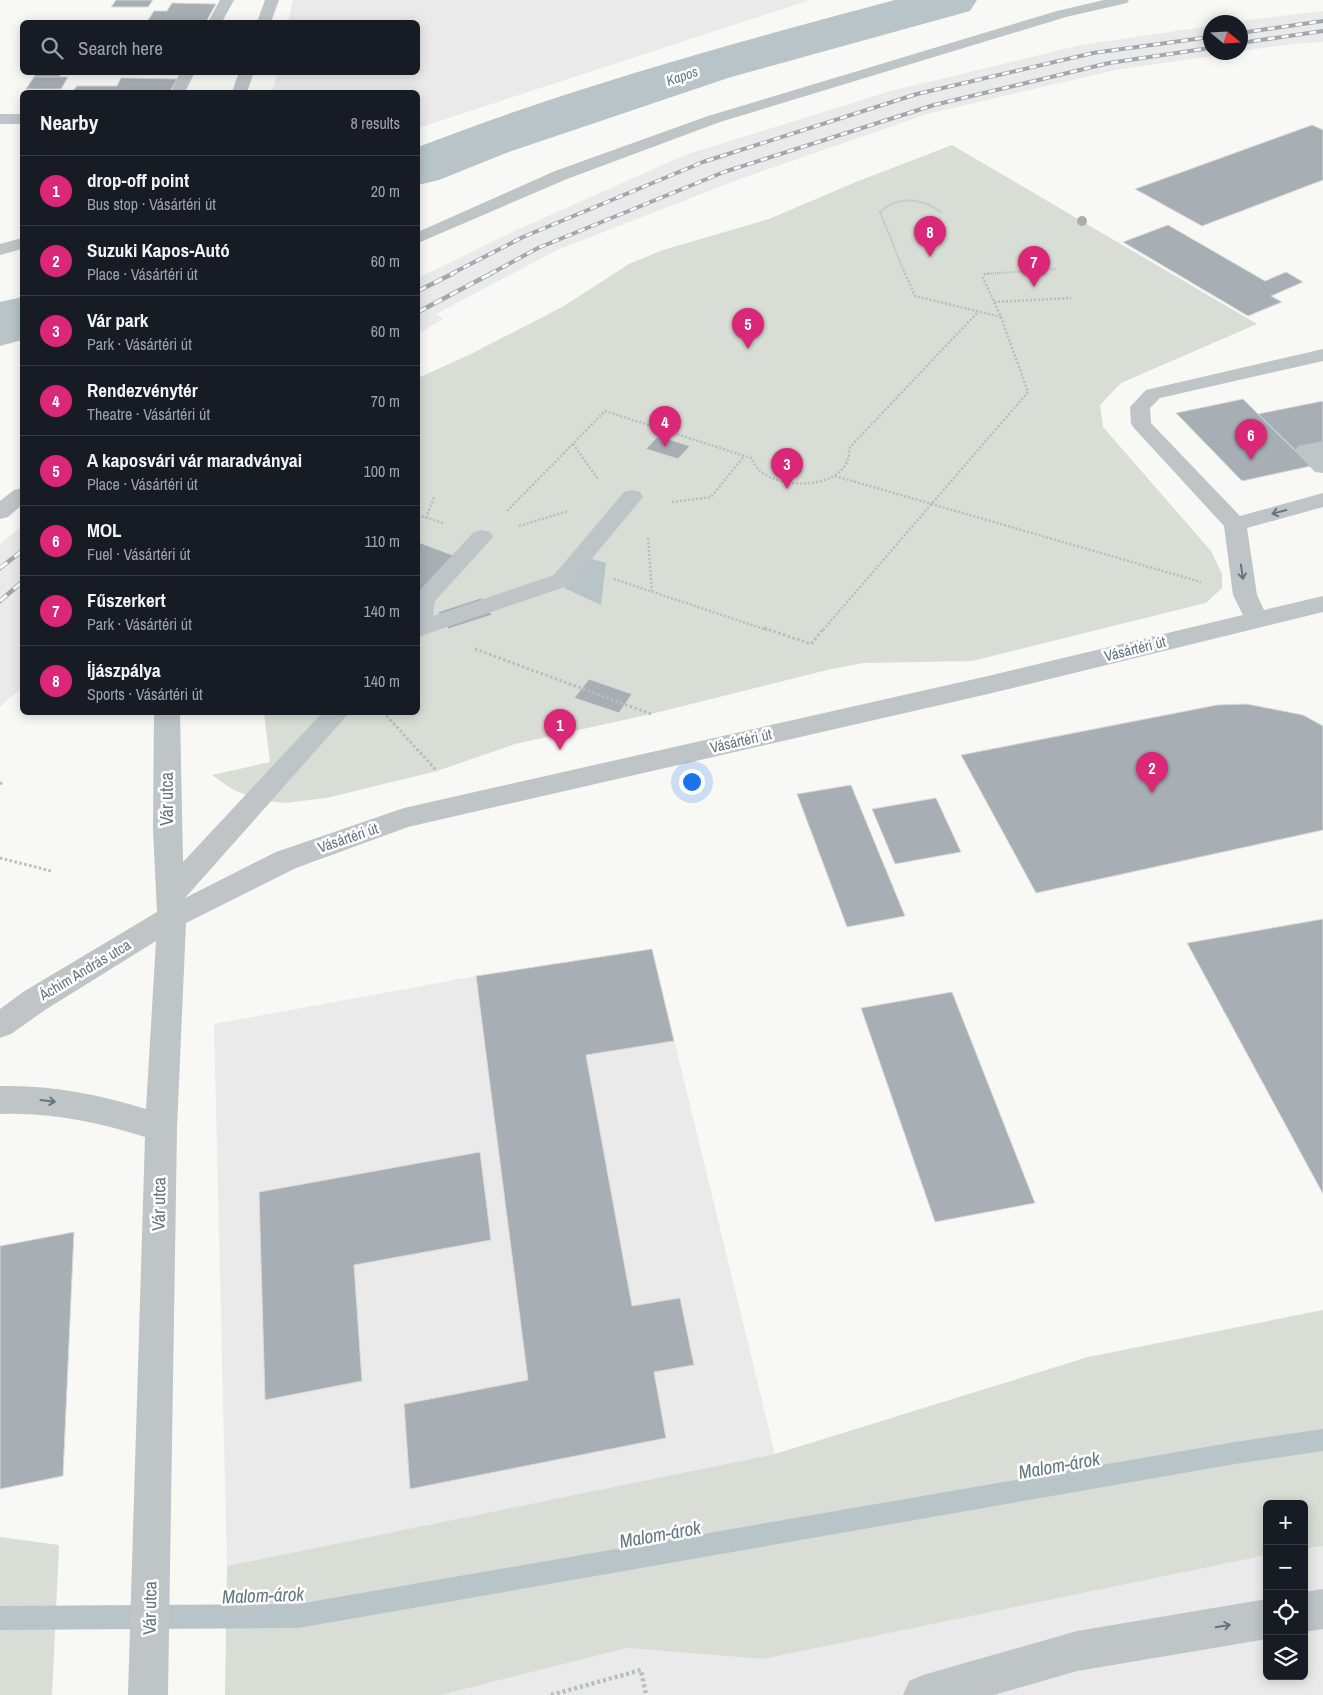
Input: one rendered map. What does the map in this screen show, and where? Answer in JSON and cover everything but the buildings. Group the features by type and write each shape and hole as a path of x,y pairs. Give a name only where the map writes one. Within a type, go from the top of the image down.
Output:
{"street":[{"path":"216,20 227,0"},
{"path":"265,20 272,0"},
{"path":"420,237 560,175 714,119 1062,14 1122,0"},
{"path":"179,90 186,75"},
{"path":"241,90 246,75"},
{"path":"0,119 20,119"},
{"path":"0,250 20,244"},
{"path":"1257,620 1245,595 1235,524 1141,424 1140,407 1153,394 1323,354"},
{"path":"1323,447 1306,451 1323,468"},
{"path":"0,512 20,497"},
{"path":"420,627 562,580 632,497"},
{"path":"1235,524 1323,500"},
{"path":"420,618 424,599 482,537"},
{"name":"Vásártéri út","path":"172,905 286,860 404,818 988,685 1323,604"},
{"name":"Vár utca","path":"149,1679 161,1128 172,905 167,829 167,715"},
{"path":"172,905 335,715"},
{"name":"Áchim András utca","path":"0,1025 172,905"},
{"path":"0,1100 24,1098 95,1107 161,1128"},
{"path":"1308,1611 1323,1609"},
{"path":"923,1695 1077,1651 1263,1620"}],"path":[{"path":"942,213 932,205 913,200 892,202 880,212 915,296 1001,317"},
{"path":"608,578 811,644 1028,392 1001,317 983,278 985,274 992,272 1056,269"},
{"path":"994,302 1071,298"},
{"path":"482,537 605,411 751,458 754,467 768,478 788,483 806,484 823,481 835,476 845,468 850,457 850,447 978,312"},
{"path":"573,444 599,480"},
{"path":"668,503 711,496 744,456"},
{"path":"835,476 1245,595"},
{"path":"426,518 434,497"},
{"path":"420,629 651,714"},
{"path":"386,715 438,771"},
{"path":"0,858 51,871"},
{"path":"551,1695 641,1670 646,1695"}],"shaded area":[{"path":"293,0 810,0 420,127 420,90 273,90 276,75 420,75 420,20 288,20"},
{"path":"1323,11 1323,42 1248,50 1248,20"},
{"path":"1203,27 1203,57 1115,70 927,114 737,180 557,250 436,314 443,319 420,333 420,277 519,229 685,155 891,91 1081,45"},
{"path":"952,145 1257,324 1121,383 1100,405 1103,427 1211,551 1222,574 1222,588 1206,603 972,661 863,663 827,670 651,714 515,744 437,771 326,798 286,803 258,800 232,789 212,775 270,762 264,715 420,715 420,377 471,354 564,306 629,264 663,250 769,219 856,182"},
{"path":"20,528 20,689 0,707 0,544"},
{"path":"588,558 606,563 601,605 564,588"},
{"path":"652,949 775,1454 227,1566 214,1024 476,976"},
{"path":"1323,1310 1323,1546 1308,1548 1308,1500 1263,1500 1263,1556 763,1659 627,1648 441,1695 225,1695 227,1566 775,1454 1088,1357"},
{"path":"0,1537 59,1545 52,1695 0,1695"},
{"path":"1323,1546 1323,1695 441,1695 627,1648 763,1659 1263,1556 1263,1680 1308,1680 1308,1548"}],"waterway":[{"name":"Kapos","path":"420,166 485,141 712,66 952,0"},
{"name":"Kapos","path":"0,325 20,318"},
{"name":"Malom-árok","path":"0,1618 298,1616 1235,1453 1323,1440"}],"railway":[{"path":"1248,32 1323,21"},
{"path":"1248,42 1323,31"},
{"path":"451,274 523,237 703,162 917,94 1093,53 1203,38"},
{"path":"490,274 538,248 724,172 934,105 1109,63 1203,49"},
{"path":"420,290 454,273"},
{"path":"420,311 492,273"},
{"path":"0,568 20,553"},
{"path":"0,601 20,584"}],"place":[{"name":"Íjászpálya","path":"930,257"},
{"name":"Fűszerkert","path":"1034,287"},
{"name":"A kaposvári vár maradványai","path":"748,349"},
{"name":"Rendezvénytér","path":"665,447"},
{"name":"MOL","path":"1251,460"},
{"name":"Vár park","path":"787,489"},
{"name":"drop-off point","path":"560,750"},
{"name":"Suzuki Kapos-Autó","path":"1152,793"}]}
